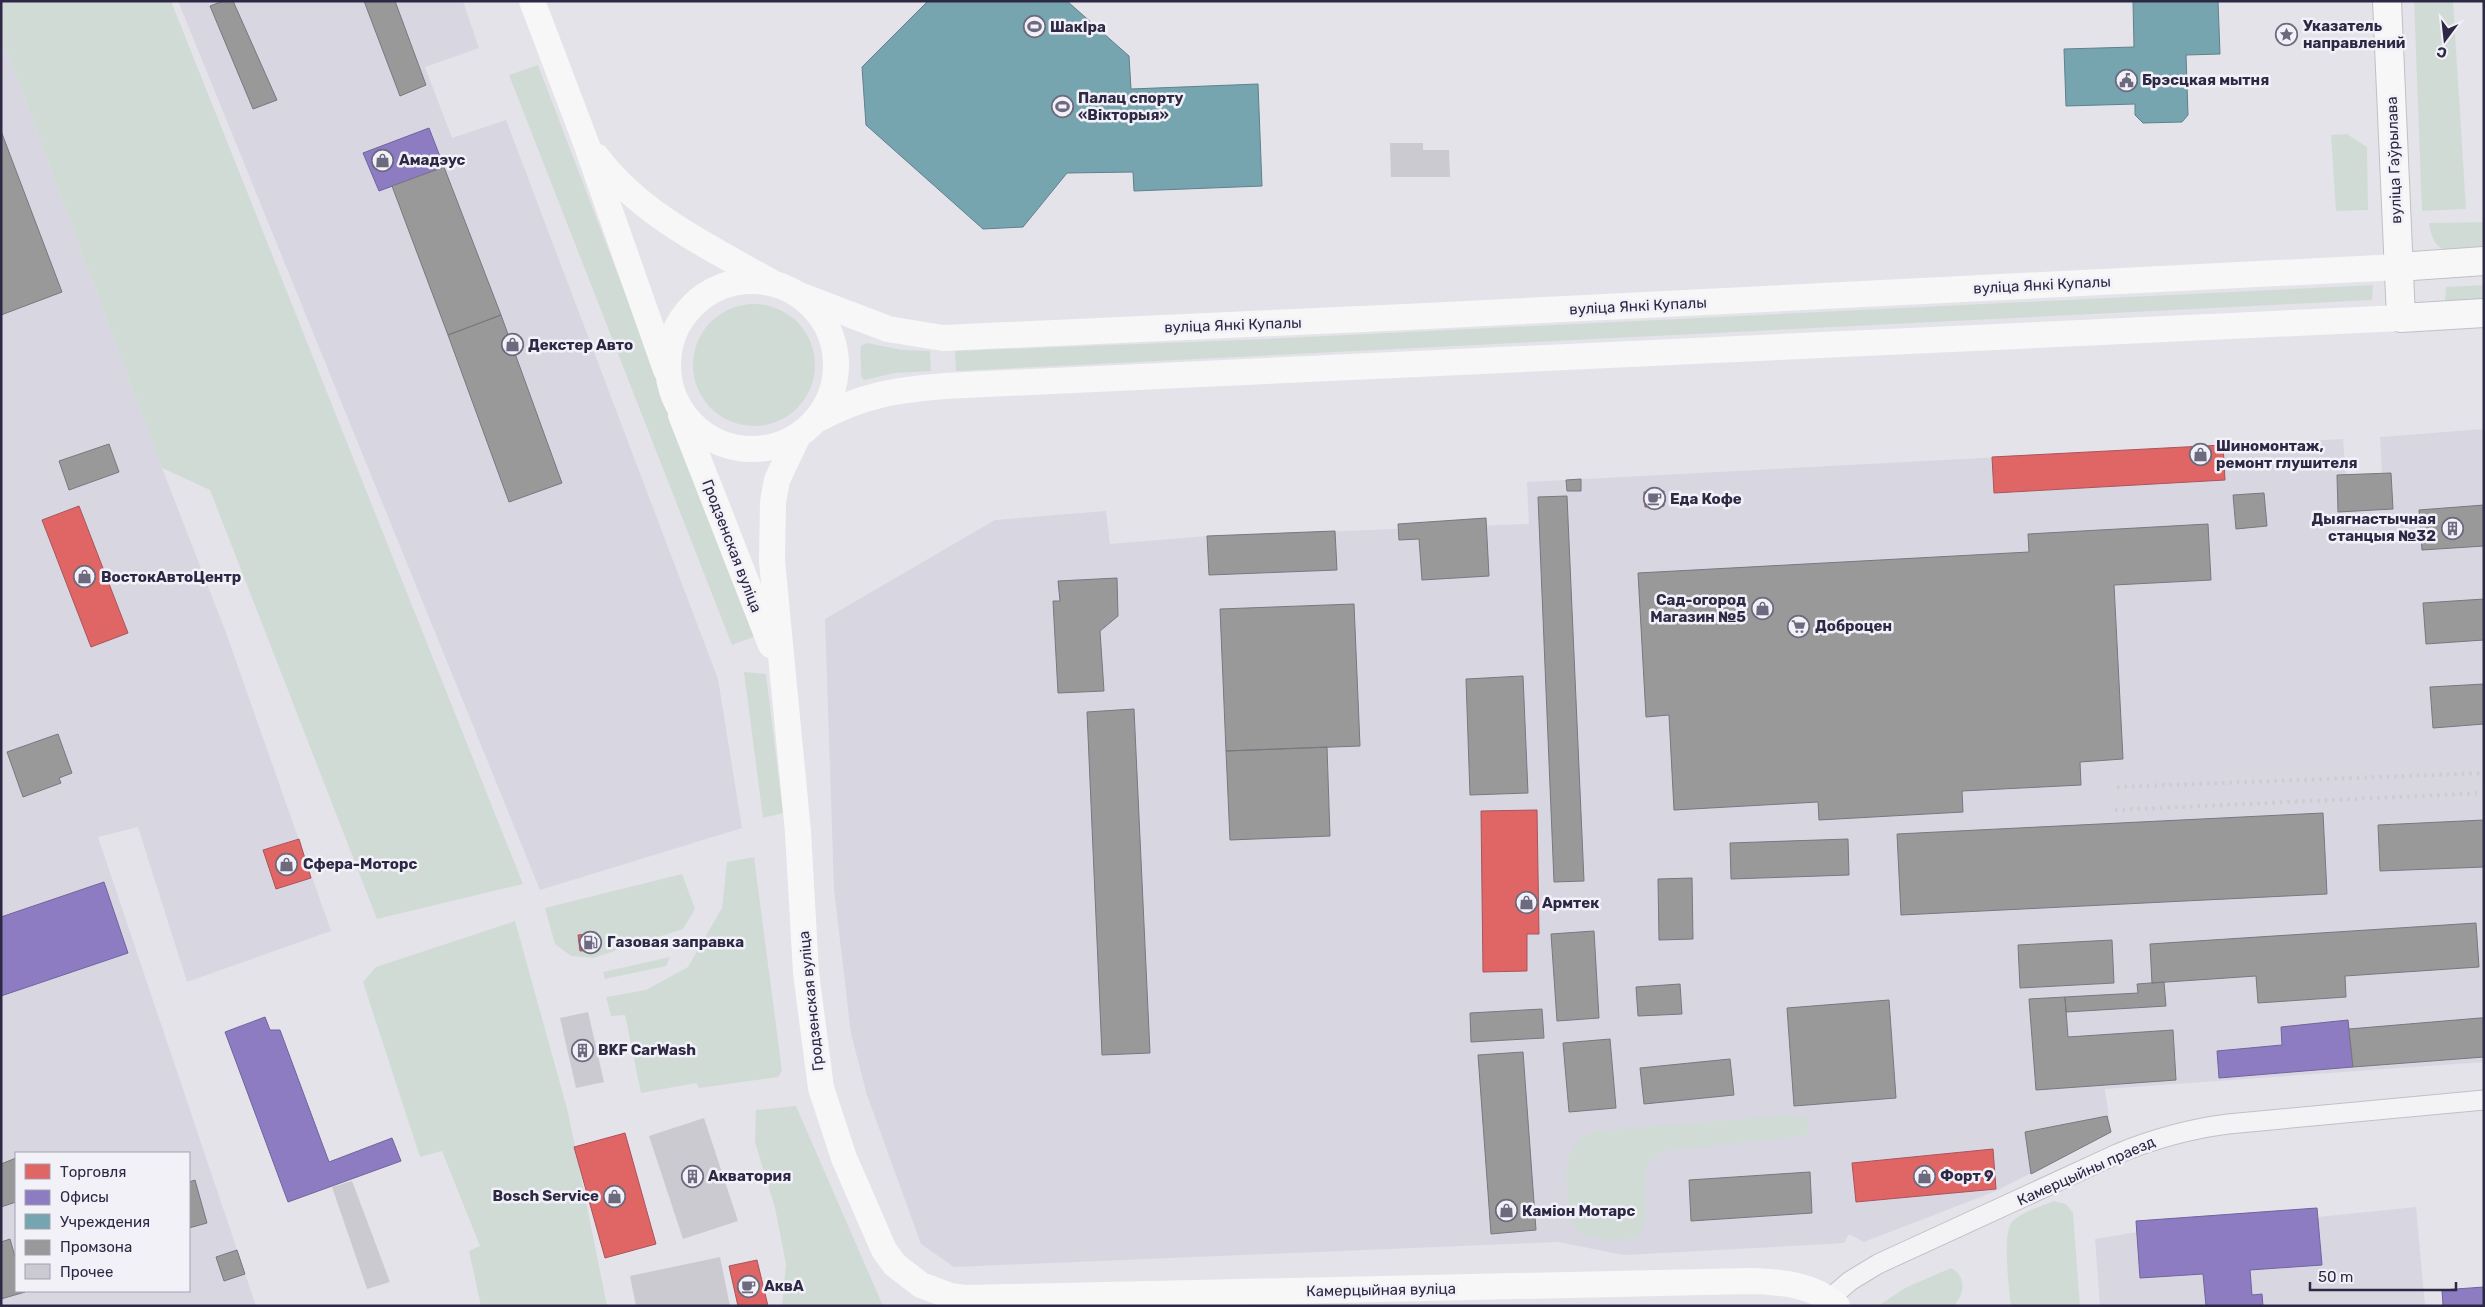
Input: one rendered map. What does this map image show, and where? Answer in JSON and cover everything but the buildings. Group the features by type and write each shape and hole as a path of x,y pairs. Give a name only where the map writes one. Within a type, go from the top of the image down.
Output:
{"main road":[{"path":"532,1 586,144 677,404 694,426 716,442 743,449 771,448 797,438 818,419 862,398 890,392 945,386 2484,313"},
{"name":"вуліца Гаўрылава","path":"2387,1 2401,318"},
{"path":"586,144 612,175 646,206 699,241 774,284 799,295 820,314 833,339 837,367 832,394 818,419"},
{"name":"вуліца Янкі Купалы","path":"799,295 888,329 943,338 1427,316 2398,267 2484,261"},
{"path":"668,377 668,354 675,331 688,311 699,300 727,285 750,281 774,284"},
{"name":"Гродзенская вуліца","path":"677,404 768,637 783,688"},
{"name":"Гродзенская вуліца","path":"797,438 777,480 773,502 772,561 798,832 806,973 821,1088 844,1158 875,1232 895,1265 921,1285"},
{"name":"Камерцыйная вуліца","path":"921,1285 950,1296 964,1298 1750,1281 1795,1285 1833,1302"}],"street":[{"name":"Камерцыйны праезд","path":"1833,1302 1850,1281 1878,1264 2117,1154 2158,1139 2205,1127 2228,1124 2484,1100"}],"shaded area":[{"path":"1,1 171,1 523,884 377,919 210,490 162,468 1,35"},
{"path":"178,1 463,1 479,48 425,67 452,138 506,120 718,679 742,828 540,890"},
{"path":"2414,1 2453,1 2466,209 2422,211"},
{"path":"1,35 162,468 225,630 331,931 187,982 138,827 98,837 256,1306 1,1306"},
{"path":"538,65 756,636 732,645 509,75"},
{"path":"2347,134 2367,147 2368,210 2336,211 2331,135"},
{"path":"2484,222 2484,252 2464,253 2455,253 2441,248 2432,235 2429,223"},
{"path":"2373,285 2372,300 956,371 955,351 1267,339"},
{"path":"2484,285 2484,299 2445,301 2446,287"},
{"path":"754,304 766,305 777,309 797,322 810,342 814,353 814,377 810,388 797,408 777,421 766,425 754,426 742,425 731,421 711,408 698,388 694,377 693,365 694,353 698,342 711,322 731,309 742,305"},
{"path":"867,343 902,350 930,351 931,371 895,373 864,380 861,376 860,349 861,346"},
{"path":"2484,429 2484,1062 2105,1089 2111,1132 1996,1191 1864,1242 1849,1234 1844,1243 1624,1255 1558,1242 954,1267 921,1244 867,1095 851,1034 834,889 825,619 995,520 1106,511 1110,544 1207,536 1529,524 1527,482 2343,439 2346,475 2382,473 2380,437"},
{"path":"744,672 766,674 783,813 763,818"},
{"path":"754,857 782,1071 778,1077 699,1088 696,1083 641,1093 625,1015 611,1016 606,997 646,990 688,967 722,908 727,862"},
{"path":"682,874 695,909 683,929 593,958 571,956 555,944 545,908"},
{"path":"515,921 568,1112 607,1306 481,1306 469,1251 480,1246 442,1151 420,1157 363,982 376,967"},
{"path":"670,957 666,966 605,979 603,972"},
{"path":"796,1106 883,1306 782,1306 786,1264 775,1208 755,1142 756,1110"},
{"path":"1791,1115 1806,1117 1809,1122 1808,1133 1803,1136 1672,1150 1654,1157 1647,1168 1644,1225 1636,1235 1621,1240 1596,1238 1583,1234 1572,1223 1566,1180 1569,1156 1574,1146 1595,1131"},
{"path":"2054,1201 2066,1204 2073,1213 2080,1306 2011,1306 2007,1262 2009,1228 2012,1222 2021,1215"},
{"path":"2416,1207 2425,1306 2100,1306 2095,1239 2137,1232 2136,1221 2317,1208 2318,1217"},
{"path":"1951,1268 1956,1271 1962,1281 1960,1297 1953,1306 1878,1306 1905,1288"}],"railway":[{"path":"2117,787 2484,773"},
{"path":"2115,810 2484,793"}],"place":[{"name":"ШакІра","path":"1034,27"},
{"name":"Указатель направлений","path":"2287,35"},
{"name":"Брэсцкая мытня","path":"2126,80"},
{"name":"Палац спорту «Вікторыя»","path":"1062,107"},
{"name":"Амадэус","path":"383,160"},
{"name":"Декстер Авто","path":"512,345"},
{"name":"Шиномонтаж, ремонт глушителя","path":"2200,455"},
{"name":"Еда Кофе","path":"1654,499"},
{"name":"Дыягнастычная станцыя №32","path":"2452,528"},
{"name":"ВостокАвтоЦентр","path":"85,577"},
{"name":"Сад-огород Магазин №5","path":"1762,609"},
{"name":"Доброцен","path":"1799,626"},
{"name":"Сфера-Моторс","path":"287,864"},
{"name":"Армтек","path":"1526,903"},
{"name":"Газовая заправка","path":"591,942"},
{"name":"BKF CarWash","path":"582,1050"},
{"name":"Акватория","path":"692,1176"},
{"name":"Форт 9","path":"1924,1176"},
{"name":"Bosch Service","path":"615,1196"},
{"name":"Каміон Мотарс","path":"1506,1211"},
{"name":"АквА","path":"748,1286"}]}
